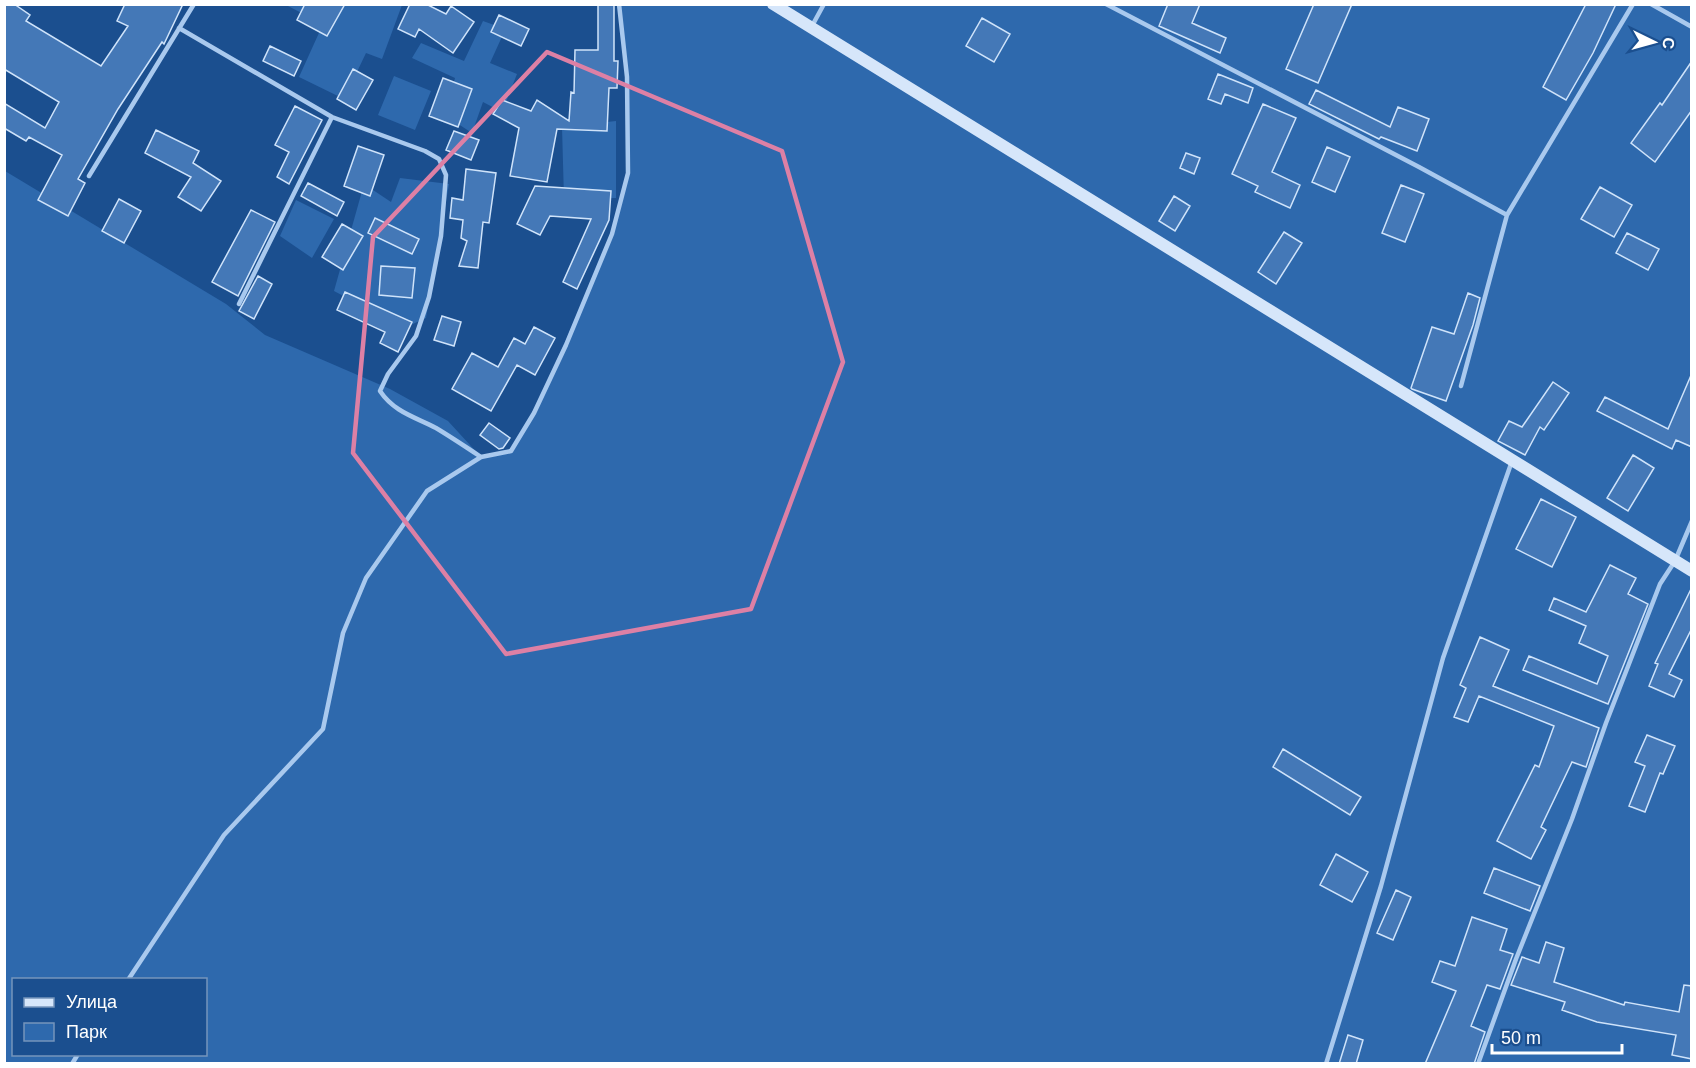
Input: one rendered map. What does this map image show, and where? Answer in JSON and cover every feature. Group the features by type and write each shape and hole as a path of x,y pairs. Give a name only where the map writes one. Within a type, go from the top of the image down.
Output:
{"street":[{"path":"772,4 1692,571"}],"lane":[{"path":"89,176 194,4"},
{"path":"129,978 224,835 323,729 343,633 366,578 427,491 481,457 511,451 534,413 566,345 612,234 628,173 627,77 619,4"},
{"path":"811,27 824,4"},
{"path":"1106,4 1507,215"},
{"path":"1461,386 1507,215 1633,4"},
{"path":"1651,4 1692,27"},
{"path":"179,28 332,117 425,151 439,159 446,175 441,236 429,297 416,336 388,374 380,391 387,401 401,412 434,428 481,457"},
{"path":"239,304 332,117"},
{"path":"1326,1064 1381,886 1443,658 1512,461"},
{"path":"1478,1064 1660,584 1675,561 1692,521"}],"highlighted area":[{"path":"547,52 782,151 843,362 751,609 506,654 353,453 373,237"}],"green space":[{"path":"286,5 402,5 382,59 366,53 344,99 299,77 323,24"},
{"path":"619,5 1691,5 1691,1063 5,1064 5,171 226,304 265,335 390,389 448,421 481,457 511,451 534,413 612,234 628,173 627,77"},
{"path":"483,21 508,30 505,30 490,63 517,74 502,112 483,102 472,133 446,116 455,78 412,58 421,43 464,61"},
{"path":"394,76 431,91 415,130 378,115"},
{"path":"616,121 616,198 564,199 562,127"},
{"path":"400,178 449,184 426,318 404,328 334,291 364,184 391,202"},
{"path":"296,200 334,219 312,258 280,236"}],"building":[{"path":"4,4 14,4 30,15 26,21 101,66 128,26 117,21 125,4 183,4 164,44 162,42 118,109 78,179 85,183 68,216 38,200 62,155 29,137 26,141 4,128 4,103 45,128 59,102 4,69"},
{"path":"305,4 345,4 327,36 297,20"},
{"path":"410,4 426,4 446,14 451,6 474,22 453,53 419,29 415,37 398,29"},
{"path":"598,4 614,4 614,61 618,61 617,88 609,88 607,131 557,129 547,182 510,176 519,128 493,114 502,100 531,111 537,100 569,121 571,92 574,93 575,50 598,50"},
{"path":"1168,4 1200,4 1192,23 1226,38 1220,53 1159,26"},
{"path":"1314,4 1352,4 1318,83 1286,69"},
{"path":"1586,4 1616,4 1593,53 1566,100 1543,87"},
{"path":"499,15 529,29 521,46 491,32"},
{"path":"982,18 1010,34 994,62 966,46"},
{"path":"270,46 301,61 294,76 263,61"},
{"path":"1692,61 1692,110 1655,162 1631,143 1660,103 1662,105"},
{"path":"353,69 373,80 356,110 337,99"},
{"path":"1218,74 1253,88 1248,103 1225,94 1221,104 1208,99"},
{"path":"443,78 472,89 458,127 429,116"},
{"path":"1316,90 1390,127 1398,107 1429,119 1417,151 1381,137 1379,139 1309,104"},
{"path":"1263,104 1296,118 1272,172 1300,185 1290,208 1255,192 1258,186 1232,174"},
{"path":"295,106 322,120 289,184 277,177 289,152 275,145"},
{"path":"156,130 199,151 193,163 221,181 201,211 178,197 191,177 145,153"},
{"path":"454,131 479,140 471,160 446,150"},
{"path":"358,146 384,155 370,196 344,186"},
{"path":"1327,147 1350,157 1335,192 1312,182"},
{"path":"1186,153 1200,158 1194,174 1180,168"},
{"path":"466,169 496,173 489,223 483,222 478,268 459,266 467,241 461,238 463,220 450,218 452,198 463,200"},
{"path":"308,183 344,202 337,216 301,196"},
{"path":"1401,185 1424,194 1405,242 1382,233"},
{"path":"535,186 611,191 609,220 577,289 563,282 591,219 550,216 540,235 517,224"},
{"path":"1600,187 1632,205 1614,237 1581,219"},
{"path":"1174,196 1190,206 1175,231 1159,221"},
{"path":"119,199 141,211 124,243 102,231"},
{"path":"251,210 275,222 238,296 212,282"},
{"path":"375,218 419,239 412,254 368,233"},
{"path":"342,224 363,236 343,270 322,257"},
{"path":"1284,232 1302,243 1276,284 1258,272"},
{"path":"1627,233 1659,249 1648,270 1616,253"},
{"path":"381,266 415,268 412,298 379,295"},
{"path":"258,276 272,284 254,319 239,311"},
{"path":"345,292 412,322 398,352 380,343 385,332 337,310"},
{"path":"1468,293 1480,298 1473,325 1446,401 1412,389 1432,327 1454,334"},
{"path":"442,316 461,322 454,346 434,340"},
{"path":"534,327 555,338 535,375 517,365 491,411 452,389 472,353 498,367 514,338 525,344"},
{"path":"1692,373 1692,447 1676,440 1672,449 1597,411 1605,397 1668,429"},
{"path":"1553,382 1569,393 1544,430 1540,427 1525,455 1498,441 1509,421 1522,427"},
{"path":"489,423 510,438 503,448 499,449 480,435"},
{"path":"1633,455 1654,468 1628,511 1607,498"},
{"path":"1541,499 1576,517 1552,567 1516,549"},
{"path":"1610,565 1636,578 1628,594 1648,604 1608,704 1523,670 1529,656 1597,684 1608,656 1579,643 1586,626 1549,610 1554,598 1586,612"},
{"path":"1692,587 1692,628 1669,674 1682,680 1674,697 1649,686 1658,664 1655,663"},
{"path":"1480,637 1509,650 1493,686 1599,728 1586,767 1572,762 1541,827 1546,830 1531,859 1497,841 1535,765 1539,767 1554,726 1479,696 1468,722 1454,717 1466,688 1460,685"},
{"path":"1647,735 1675,746 1663,774 1660,773 1645,812 1629,806 1645,766 1635,762"},
{"path":"1283,749 1361,797 1350,815 1273,767"},
{"path":"1336,854 1368,872 1352,902 1320,885"},
{"path":"1494,868 1540,886 1530,911 1484,893"},
{"path":"1396,890 1411,897 1393,940 1377,933"},
{"path":"1472,917 1507,929 1500,950 1513,954 1500,989 1487,985 1471,1026 1485,1032 1474,1064 1425,1064 1456,991 1432,982 1440,961 1455,966"},
{"path":"1546,942 1564,948 1554,982 1624,1005 1625,1002 1679,1012 1684,985 1692,986 1692,1059 1672,1055 1676,1035 1597,1022 1562,1010 1565,1002 1511,985 1522,957 1539,963"},
{"path":"1348,1035 1363,1040 1356,1064 1339,1064"}]}
